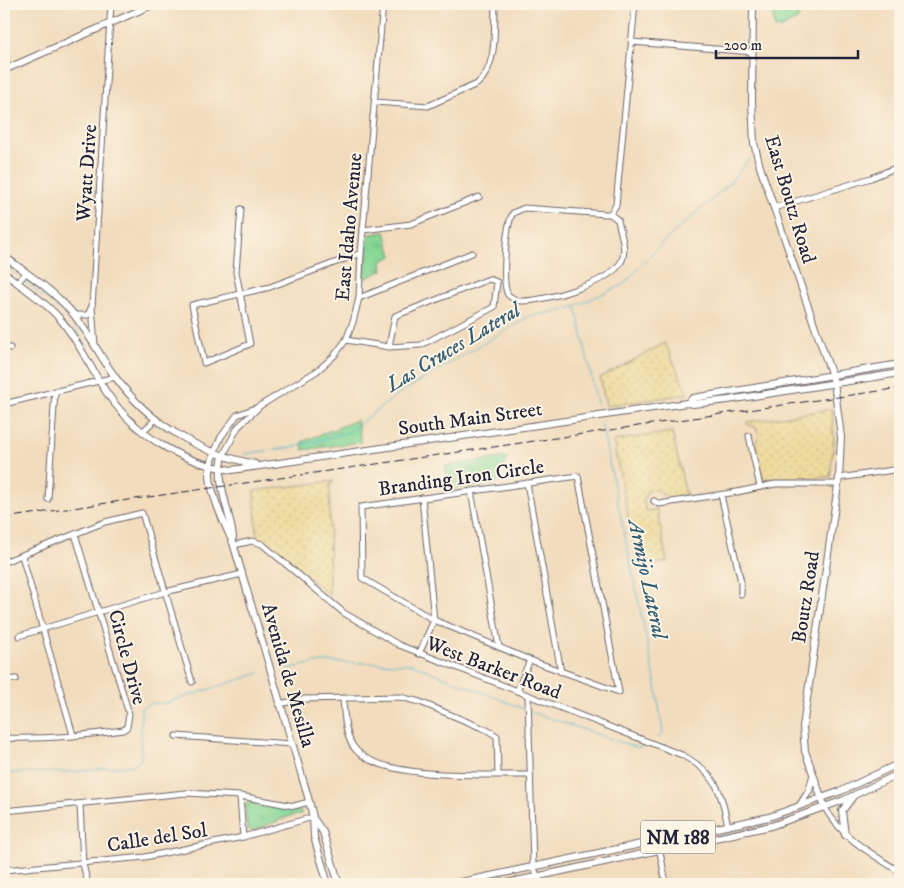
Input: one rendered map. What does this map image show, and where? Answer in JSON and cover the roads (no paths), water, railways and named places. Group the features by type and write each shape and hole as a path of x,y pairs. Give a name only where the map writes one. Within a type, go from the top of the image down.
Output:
{"main road":[{"path":"4,70 154,4"},
{"name":"East Boutz Road","path":"753,4 754,142 774,208 834,382 836,397"},
{"name":"South Main Street","path":"4,256 55,296 74,315 115,377 156,419 185,440 214,453 258,464"},
{"name":"South Main Street","path":"4,273 59,318 109,396 144,431 177,454 211,467 232,470 258,464 687,403 728,400 900,373"},
{"name":"South Main Street","path":"687,403 693,398 900,364"},
{"name":"Boutz Road","path":"825,808 806,750 803,727 804,708 839,481 841,438 836,397"},
{"name":"Avenida de Mesilla","path":"214,453 211,467 212,487 223,522 234,544"},
{"name":"Avenida de Mesilla","path":"223,456 220,468 222,486 231,520 234,544 309,802 313,817 314,837 328,884"},
{"name":"NM 188","path":"452,884 728,826 797,808 822,799 900,762"},
{"name":"NM 188","path":"502,884 771,826 825,808 900,773"},
{"path":"797,808 804,801 813,775"},
{"path":"845,835 842,811 853,796"},
{"name":"Avenida de Mesilla","path":"313,817 323,832 339,884"}],"street":[{"name":"Wyatt Drive","path":"95,345 92,307 111,4"},
{"name":"East Idaho Avenue","path":"214,453 221,437 237,415 258,407 316,371 334,356 346,340 354,322 359,298 361,253 383,4"},
{"path":"375,102 428,106 478,84 484,79 491,64 496,4"},
{"path":"610,214 616,205 635,4"},
{"path":"632,42 752,52"},
{"path":"774,208 877,176 900,166"},
{"path":"363,230 411,224 479,197"},
{"path":"524,208 610,214 618,220 624,252 622,261 616,269 569,293 522,301 508,295 504,284 509,226 513,212 524,208"},
{"path":"241,210 236,272 241,295 250,344 204,363 192,305 241,295 361,253"},
{"path":"359,298 472,253"},
{"path":"17,283 26,272"},
{"path":"346,340 389,347 421,345 494,307 497,282 489,279 395,316 389,347"},
{"path":"74,315 88,315 92,307"},
{"path":"4,347 10,348"},
{"path":"4,404 115,377"},
{"path":"48,499 54,392"},
{"name":"East Idaho Avenue","path":"223,456 238,427 258,407"},
{"path":"144,431 156,419"},
{"path":"749,436 760,487"},
{"path":"654,501 659,504 790,482 839,481 900,469"},
{"name":"Branding Iron Circle","path":"578,476 619,692 530,660 434,620 362,578 361,507 471,491 578,476"},
{"path":"526,483 561,672"},
{"path":"471,491 499,647"},
{"path":"721,494 741,582 741,594"},
{"path":"419,654 434,620 422,498"},
{"path":"4,562 105,522 142,513 192,682"},
{"name":"Circle Drive","path":"4,738 74,735 123,730 129,723 129,714 100,612 75,534"},
{"name":"West Barker Road","path":"234,544 252,540 262,544 344,613 380,636 419,654 682,754 700,764 714,779 721,792 728,826"},
{"path":"22,556 74,735"},
{"path":"19,636 165,592 242,574"},
{"path":"517,691 530,660"},
{"path":"4,680 16,679"},
{"path":"528,696 533,866 541,884"},
{"path":"280,704 304,699 400,697 420,702 487,730 498,739 498,774"},
{"path":"343,698 348,734 354,749 365,758 419,773 529,775"},
{"path":"176,736 292,744"},
{"path":"4,811 80,805 173,793 240,796 294,806 309,802"},
{"path":"240,796 243,837"},
{"path":"80,805 83,864 88,884"},
{"path":"825,808 845,835 900,872"},
{"name":"Calle del Sol","path":"4,870 145,857 243,837 313,817"},
{"path":"658,841 666,884"}],"waterway":[{"name":"Las Cruces Lateral","path":"244,454 294,447 349,432 401,392 530,316 566,310 623,285 661,244 729,184 750,158"},
{"name":"Las Cruces Lateral","path":"4,265 17,275"},
{"name":"Las Cruces Lateral","path":"24,281 66,315 88,347"},
{"name":"Armijo Lateral","path":"576,307 598,407"},
{"name":"Armijo Lateral","path":"601,423 656,685 663,734 657,738"},
{"name":"Armijo Lateral","path":"286,669 321,662 412,664 524,709"},
{"name":"Armijo Lateral","path":"4,773 71,772 134,765 141,760 141,708 152,703 166,703 260,673"},
{"name":"Armijo Lateral","path":"531,712 638,748 643,746"}],"railway":[{"path":"4,518 900,388"}]}
